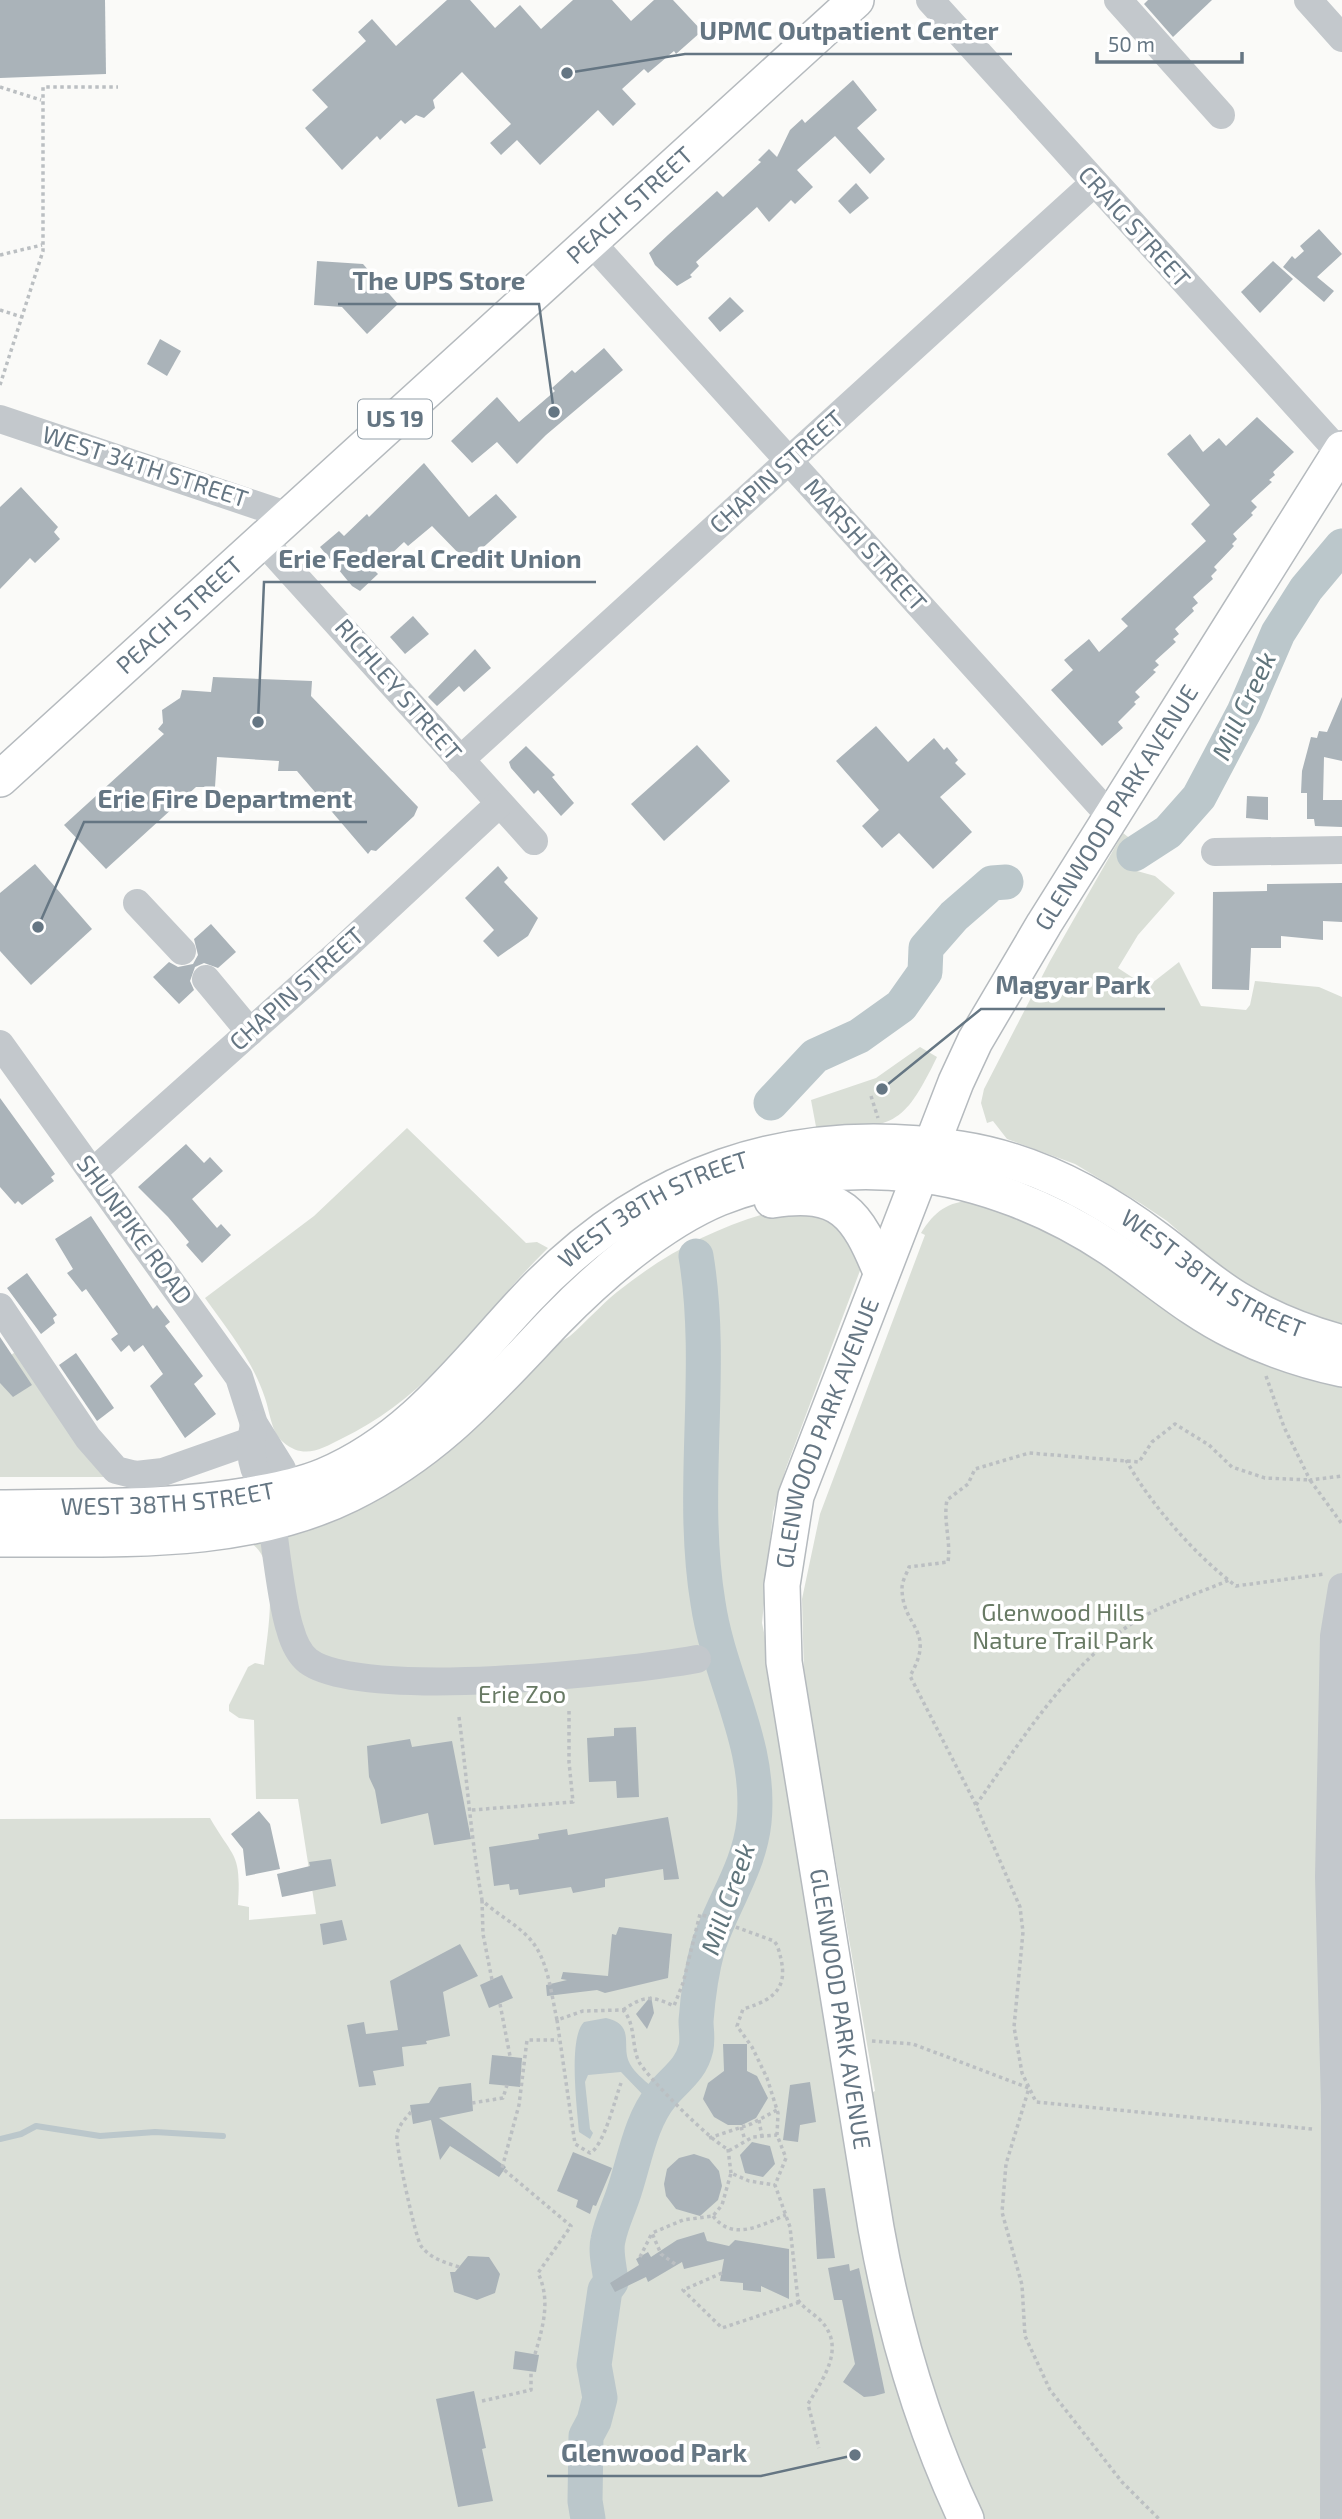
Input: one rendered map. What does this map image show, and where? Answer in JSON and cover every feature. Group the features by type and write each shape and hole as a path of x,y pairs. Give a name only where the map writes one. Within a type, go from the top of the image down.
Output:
{"main road":[{"name":"PEACH STREET","path":"0,779 856,0"},
{"name":"GLENWOOD PARK AVENUE","path":"966,2519 925,2421 902,2347 881,2256 790,1708 782,1635 782,1585 796,1496 924,1159 975,1041 1111,817 1341,451"},
{"name":"WEST 38TH STREET","path":"0,1539 124,1538 217,1532 273,1507 422,1452 468,1414 559,1317 613,1267 665,1230 718,1199 822,1173 869,1140 924,1159 972,1186 1054,1216 1108,1247 1178,1298 1234,1332 1282,1353 1342,1369"},
{"name":"WEST 38TH STREET","path":"325,1490 412,1423 556,1270 624,1214 711,1171 789,1147 822,1173"},
{"name":"WEST 38TH STREET","path":"924,1159 992,1155 1066,1183 1135,1224 1240,1301 1281,1322 1342,1343"},
{"path":"822,1173 839,1204 853,1216 865,1233 881,1272"},
{"name":"WEST 38TH STREET","path":"0,1508 166,1505 273,1507"}],"street":[{"name":"CRAIG STREET","path":"930,0 1341,451"},
{"path":"1308,0 1342,38"},
{"path":"1126,3 1220,115"},
{"name":"CHAPIN STREET","path":"460,761 1094,183"},
{"name":"MARSH STREET","path":"591,242 1111,817"},
{"name":"WEST 34TH STREET","path":"0,419 289,516"},
{"name":"RICHLEY STREET","path":"262,540 534,841"},
{"name":"CHAPIN STREET","path":"93,1172 499,804"},
{"path":"1215,852 1342,849"},
{"path":"137,903 181,951"},
{"path":"206,979 250,1032"},
{"name":"SHUNPIKE ROAD","path":"0,1044 234,1370 252,1433 256,1475 273,1507 286,1616 303,1657 316,1667 353,1676 427,1680 582,1674 696,1659"},
{"path":"0,1307 93,1446 116,1470 136,1475 163,1472 252,1433"},
{"path":"1334,2519 1338,2131 1329,1863 1336,1580"}],"path":[{"path":"0,87 41,100"},
{"path":"0,385 43,245 43,87 118,87"},
{"path":"0,255 43,245"},
{"path":"0,310 22,317"},
{"path":"871,1096 879,1120"},
{"path":"1268,1366 1266,1375 1284,1427 1310,1480 1342,1524"},
{"path":"1338,2131 1035,2102 1022,2073 1014,2026 1023,1932 1020,1907 975,1805 909,1676 919,1660 921,1636 908,1613 902,1587 909,1567 948,1562 950,1548 943,1518 947,1500 968,1484 975,1469 1029,1452 1139,1462 1152,1442 1175,1424 1209,1445 1232,1467 1265,1478 1310,1480 1342,1476"},
{"path":"1126,1460 1139,1484 1167,1520 1236,1586 1336,1580"},
{"path":"975,1805 1085,1661 1133,1622 1229,1580"},
{"path":"472,1810 573,1802 569,1762 569,1710"},
{"path":"459,1717 472,1810 474,1859 482,1899 483,1934 492,1980"},
{"path":"482,1899 538,1949 557,2020 575,2144 590,2153 596,2151 621,2083"},
{"path":"557,2020 583,2011 623,2010 642,1997 653,1996 674,2006 683,1983 700,1914 774,1941 777,1945 784,1978 780,1989 769,1998 743,2009 737,2019 737,2026 752,2047 767,2078 777,2110 777,2135 786,2158 775,2185 786,2215 800,2302 824,2323 833,2355 828,2372 808,2404 819,2448"},
{"path":"500,2004 510,2056"},
{"path":"623,2010 631,2023 638,2057 649,2074 709,2138 728,2149"},
{"path":"535,2354 545,2310 545,2290 538,2273 571,2226 502,2168 519,2105 527,2040 558,2040"},
{"path":"866,2041 914,2044 1029,2088"},
{"path":"472,2103 503,2098 507,2085"},
{"path":"1029,2088 1006,2164 1002,2213 1022,2285 1025,2336 1050,2390 1122,2482 1159,2519"},
{"path":"709,2138 759,2120 777,2110"},
{"path":"411,2112 399,2128 396,2147 411,2203 414,2233 432,2258 459,2267"},
{"path":"759,2120 762,2137"},
{"path":"741,2127 745,2140"},
{"path":"728,2149 745,2140 777,2135"},
{"path":"640,2257 652,2232 683,2220 713,2216 722,2205 731,2173 728,2149"},
{"path":"731,2173 749,2181 775,2185"},
{"path":"713,2216 725,2228 738,2231 786,2215"},
{"path":"652,2232 661,2254 674,2264"},
{"path":"722,2273 683,2290 722,2328 800,2302"},
{"path":"482,2401 531,2390 531,2371"}],"green space":[{"path":"1123,833 1132,840 1137,871 1155,876 1175,893 1138,935 1118,968 1147,987 1179,962 1201,1006 1246,1010 1250,1005 1255,981 1319,987 1342,997 1342,1328 1288,1310 1231,1277 1167,1221 1140,1203 1075,1164 1007,1139 993,1121 987,1123 981,1103 984,1089 1050,961"},
{"path":"920,1047 937,1057 925,1081 904,1111 880,1124 817,1132 811,1100 876,1078"},
{"path":"407,1128 526,1243 537,1242 548,1248 430,1377 404,1399 375,1420 341,1439 312,1451 298,1451 279,1438 254,1371 205,1298 314,1216"},
{"name":"Glenwood Hills Nature Trail Park","path":"974,1200 1014,1213 1342,1377 1342,1573 1334,1587 1329,2519 984,2519 946,2431 921,2349 885,2178 871,2093 875,2091 804,1676 802,1599 820,1514 925,1235 921,1233 943,1209 956,1203"},
{"name":"Erie Zoo","path":"783,1209 838,1215 861,1268 786,1468 773,1512 762,1623 951,2519 0,2519 0,1819 210,1818 231,1850 237,1866 238,1905 249,1907 249,1920 316,1914 298,1799 256,1799 254,1720 239,1718 229,1711 229,1705 248,1667 255,1663 264,1665 268,1635 269,1578 258,1549 246,1541 570,1336 617,1292 655,1264 716,1231"},
{"path":"18,1350 108,1477 0,1477 0,1363"}],"shaded area":[{"path":"606,2018 616,2021 625,2031 630,2064 651,2086 646,2098 621,2072 588,2075 585,2082 590,2129 593,2133 590,2139 579,2132 576,2042 584,2022"}],"building":[{"path":"0,0 105,0 106,74 0,78"},
{"path":"447,0 470,0 495,28 520,5 541,29 573,0 612,0 631,21 654,0 673,0 702,31 676,54 674,51 648,73 644,69 622,89 636,104 613,126 598,110 540,165 517,140 501,155 490,143 511,124 462,72 433,100 435,108 424,118 416,115 405,124 401,120 380,140 377,136 342,170 305,128 328,107 312,90 366,41 358,32 372,19 396,46"},
{"path":"1148,0 1212,0 1173,37 1144,4"},
{"path":"853,80 877,110 857,128 885,159 870,174 835,136 797,170 813,187 795,204 791,200 769,222 757,207 696,262 699,266 690,275 692,277 677,286 655,265 649,253 668,235 717,191 723,197 761,162 758,160 769,149 777,157 790,130 802,119 805,123"},
{"path":"856,183 869,198 850,214 838,201"},
{"path":"1319,229 1342,254 1317,277 1334,291 1324,302 1283,267 1292,256 1295,259 1304,251 1300,246"},
{"path":"317,261 363,264 398,304 367,334 342,307 314,305"},
{"path":"1273,261 1293,279 1260,313 1241,292"},
{"path":"730,297 744,311 720,332 708,318"},
{"path":"160,339 181,351 167,376 147,364"},
{"path":"604,348 623,370 546,435 517,464 497,442 472,463 451,441 497,397 519,422 555,391 552,388 572,370 575,373"},
{"path":"1257,417 1294,452 1273,472 1275,475 1269,480 1272,482 1251,501 1257,507 1251,513 1253,515 1233,534 1237,539 1232,544 1234,546 1214,567 1217,570 1211,576 1213,579 1193,597 1198,603 1192,608 1194,611 1175,629 1179,634 1173,639 1176,642 1155,661 1159,665 1153,670 1156,672 1135,692 1140,697 1118,722 1123,728 1102,746 1051,690 1073,670 1064,660 1089,639 1099,652 1128,626 1121,619 1206,541 1191,524 1210,505 1167,454 1190,434 1203,452 1219,438 1226,446"},
{"path":"424,463 469,517 496,494 517,517 467,562 432,526 408,546 404,542 374,570 378,574 360,591 352,586 320,547 339,531 344,536 367,514 369,517"},
{"path":"21,487 58,527 54,532 60,539 35,563 30,558 0,589 0,507"},
{"path":"413,616 429,634 405,654 390,637"},
{"path":"475,649 491,668 464,692 459,686 437,706 428,697"},
{"path":"213,677 312,681 311,696 418,807 414,816 376,851 371,850 368,854 297,771 278,771 279,761 217,757 215,787 196,787 106,869 64,825 164,734 158,729 163,723 162,710 180,698 182,690 211,692"},
{"path":"1342,697 1342,761 1324,757 1323,800 1342,800 1342,827 1315,826 1314,819 1307,819 1307,793 1301,793 1302,771 1311,737 1317,738 1319,731 1327,732"},
{"path":"876,726 908,762 934,738 944,750 947,747 958,760 955,763 966,774 940,797 972,832 933,869 899,833 882,848 862,826 879,810 836,761"},
{"path":"697,745 730,781 664,841 631,804"},
{"path":"526,746 555,775 552,777 574,803 561,816 538,790 534,794 511,768 509,762"},
{"path":"1247,796 1268,797 1268,820 1246,818"},
{"path":"35,864 92,929 31,985 0,951 0,893"},
{"path":"498,866 508,878 504,882 538,918 528,936 498,957 483,941 494,930 465,898"},
{"path":"1342,883 1342,922 1323,921 1323,940 1281,936 1281,948 1251,948 1249,990 1212,989 1213,892 1267,891 1267,884"},
{"path":"211,924 236,952 218,968 204,963 195,967 190,981 194,990 179,1004 153,977 169,962 178,967 193,964 198,955 194,939"},
{"path":"0,1098 55,1174 51,1177 54,1181 22,1205 18,1201 15,1204 0,1187"},
{"path":"186,1144 204,1163 210,1157 223,1171 192,1199 217,1228 221,1224 231,1235 202,1263 186,1245 189,1242 168,1217 138,1187"},
{"path":"91,1216 153,1309 157,1305 170,1322 165,1326 203,1376 194,1384 216,1414 185,1438 150,1386 163,1374 143,1345 134,1352 129,1345 121,1352 111,1339 118,1334 86,1289 82,1292 67,1273 73,1269 55,1239"},
{"path":"27,1273 57,1315 53,1318 55,1323 41,1334 7,1288"},
{"path":"0,1337 32,1385 13,1397 0,1383"},
{"path":"76,1353 114,1408 97,1421 59,1365"},
{"path":"636,1727 639,1797 617,1798 616,1781 589,1782 587,1738 614,1736 614,1728"},
{"path":"410,1739 412,1747 452,1741 471,1839 434,1845 428,1813 381,1824 375,1790 369,1777 367,1746"},
{"path":"259,1811 270,1824 280,1869 246,1876 243,1849 231,1834"},
{"path":"668,1817 679,1879 664,1880 663,1869 605,1879 605,1887 573,1893 571,1887 519,1895 518,1889 510,1890 509,1884 494,1886 489,1847 539,1839 538,1834 567,1829 568,1835"},
{"path":"331,1859 336,1886 282,1897 277,1874 310,1866 309,1862"},
{"path":"342,1920 347,1940 323,1945 320,1924"},
{"path":"619,1927 672,1934 668,1978 605,1993 597,1990 547,1996 546,1985 567,1980 561,1979 563,1972 608,1976 612,1934 616,1935"},
{"path":"460,1944 478,1976 443,1992 450,2036 426,2041 427,2044 402,2047 404,2066 373,2071 376,2085 359,2087 347,2025 364,2022 366,2034 398,2030 390,1981"},
{"path":"502,1975 513,1998 489,2008 480,1985"},
{"path":"651,1996 654,2013 647,2029 636,2014"},
{"path":"723,2044 747,2044 747,2071 757,2076 768,2098 756,2118 742,2125 728,2125 714,2117 703,2099 708,2083 724,2071"},
{"path":"492,2055 522,2058 520,2087 489,2084"},
{"path":"810,2082 816,2122 800,2125 798,2142 783,2140 790,2085"},
{"path":"471,2083 473,2111 439,2118 506,2167 499,2177 450,2146 440,2160 431,2120 413,2124 410,2105 429,2103 439,2087"},
{"path":"752,2142 770,2146 775,2164 763,2177 745,2173 740,2155"},
{"path":"573,2152 612,2168 590,2214 576,2207 578,2200 557,2191"},
{"path":"694,2154 709,2159 719,2171 722,2186 718,2200 700,2216 676,2209 666,2196 664,2184 667,2169 679,2158"},
{"path":"825,2188 835,2258 817,2259 813,2189"},
{"path":"704,2232 707,2241 729,2246 735,2240 789,2249 789,2299 761,2286 761,2292 743,2290 743,2283 720,2281 724,2259 684,2269 682,2262 648,2282 646,2277 615,2292 610,2283 639,2265 636,2259 648,2252 651,2257 677,2240"},
{"path":"468,2256 489,2257 500,2274 495,2293 477,2300 454,2292 450,2272 455,2272"},
{"path":"849,2264 850,2271 859,2268 885,2393 874,2396 864,2397 843,2382 855,2364 842,2300 834,2300 828,2268"},
{"path":"515,2351 539,2355 536,2372 513,2369"},
{"path":"474,2391 486,2448 482,2449 493,2501 458,2507 436,2399"}],"waterway":[{"name":"Mill Creek","path":"1134,854 1168,832 1199,797 1244,712 1278,633 1306,589 1342,546"},
{"name":"Mill Creek","path":"771,1103 815,1056 859,1036 901,1006 925,972 926,948 954,916 992,883 1006,882"},
{"name":"Mill Creek","path":"588,2519 585,2501 586,2436 594,2421 600,2398 594,2365 605,2290 611,2282 607,2250 609,2234 649,2116 662,2095 694,2056 697,2045 699,1993 708,1947 747,1855 754,1822 752,1765 713,1631 703,1560 703,1343 696,1256"},
{"path":"0,2139 21,2134 36,2126 100,2136 155,2132 223,2136"}],"place":[{"name":"UPMC Outpatient Center","path":"567,73"},
{"name":"The UPS Store","path":"554,412"},
{"name":"Erie Federal Credit Union","path":"258,722"},
{"name":"Erie Fire Department","path":"38,927"},
{"name":"Magyar Park","path":"882,1089"},
{"name":"Glenwood Park","path":"855,2455"}]}
